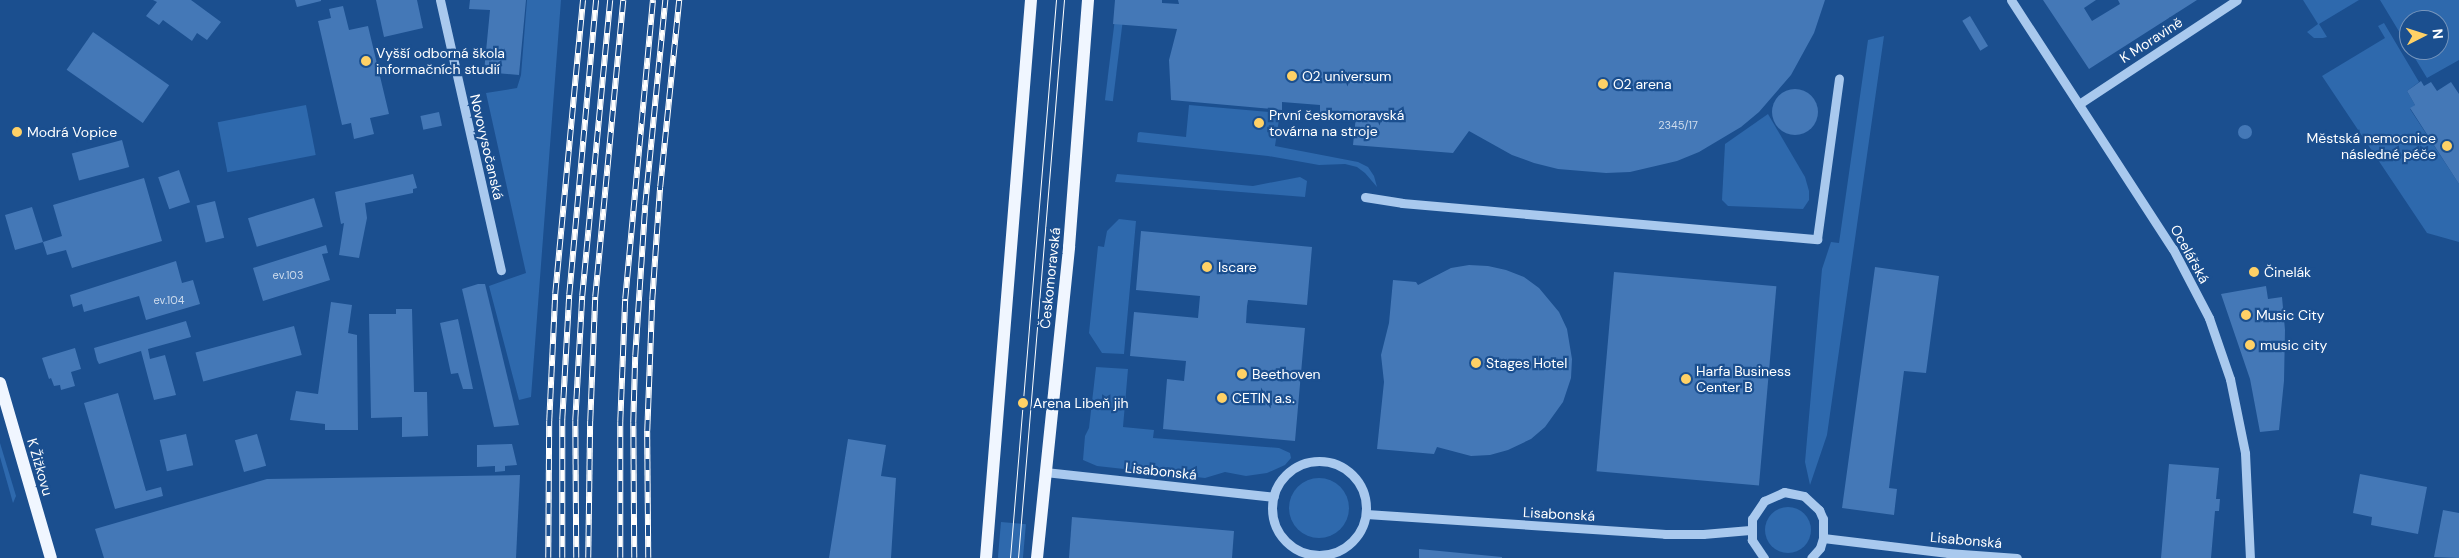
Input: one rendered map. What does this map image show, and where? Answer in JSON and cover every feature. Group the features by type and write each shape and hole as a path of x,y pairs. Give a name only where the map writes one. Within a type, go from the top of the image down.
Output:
{"main road":[{"path":"986,558 1031,0"},
{"name":"Českomoravská","path":"1037,558 1069,248 1088,0"},
{"name":"K Žižkovu","path":"0,383 51,558"}],"street":[{"name":"Novovysočanská","path":"440,0 501,270"},
{"name":"Ocelářská","path":"2012,0 2174,249 2209,318 2230,379 2245,453 2250,558"},
{"name":"K Moravině","path":"2079,104 2237,0"},
{"path":"1365,197 1402,203 1817,239 1839,79"},
{"path":"1311,462 1325,462 1339,466 1351,474 1360,486 1365,500 1366,514 1362,527 1355,539 1345,548 1326,554 1306,553 1293,547 1279,531 1272,511 1274,497 1279,484 1287,474 1298,466 1311,462"},
{"name":"Lisabonská","path":"1045,472 1274,497"},
{"path":"1764,558 1754,545 1750,530 1757,509 1764,501 1784,492 1795,493 1812,502 1819,510 1825,528 1824,538 1820,548 1811,558"},
{"name":"Lisabonská","path":"1366,514 1665,534 1703,534 1750,530"},
{"name":"Lisabonská","path":"1824,538 1948,553 2017,558"}],"shaded area":[{"path":"527,0 561,0 531,397 519,400 489,286 526,273 486,93 517,88 521,75"},
{"path":"2303,0 2359,0 2319,24 2327,37 2314,38 2307,32 2318,24"},
{"path":"2380,0 2459,0 2459,60 2427,78 2416,60 2449,60 2449,10 2399,10 2399,31"},
{"path":"1117,2 1125,3 1113,101 1105,100"},
{"path":"2384,23 2399,48 2399,60 2406,60 2419,82 2407,91 2415,105 2410,109 2459,184 2459,242 2427,233 2322,76 2385,38 2378,26"},
{"path":"1884,36 1827,435 1810,485 1805,462 1822,269 1831,242 1839,243 1868,40"},
{"path":"306,105 316,155 227,172 218,122"},
{"path":"1189,105 1280,113 1275,146 1358,162 1368,167 1374,176 1377,187 1357,167 1345,164 1319,165 1268,156 1137,142 1138,133 1140,132 1186,137"},
{"path":"1768,114 1805,177 1809,191 1809,200 1803,209 1728,206 1722,200 1725,144"},
{"path":"1117,174 1253,186 1300,177 1307,181 1305,197 1115,182"},
{"path":"1119,219 1136,221 1124,354 1102,353 1089,333 1098,246 1104,247 1107,231"},
{"path":"1096,367 1128,369 1123,427 1154,430 1153,438 1279,448 1290,453 1291,458 1285,465 1267,473 1246,476 1225,472 1205,478 1097,466 1083,460 1085,436 1089,428"},
{"path":"0,443 16,496 13,503 0,457"},
{"path":"1319,478 1335,483 1340,487 1344,492 1349,508 1344,524 1340,529 1335,533 1319,538 1303,533 1298,529 1294,524 1289,508 1294,492 1298,487 1303,483"},
{"path":"1788,507 1801,511 1807,517 1811,530 1807,543 1801,549 1788,553 1775,549 1769,543 1765,530 1769,517 1775,511"},
{"path":"1001,522 1026,524 1023,558 998,558"}],"building":[{"path":"153,0 191,0 221,22 207,40 197,33 192,41 163,20 159,25 146,16 157,2"},
{"path":"295,0 321,0 321,1 297,7"},
{"path":"376,0 417,0 423,28 384,37"},
{"path":"470,0 526,0 519,75 484,72 490,10 469,9"},
{"name":"O2 arena","path":"1115,0 1162,0 1162,3 1179,4 1178,0 1825,0 1814,33 1791,75 1759,112 1741,127 1699,152 1677,161 1630,172 1606,173 1558,169 1534,163 1512,155 1469,131 1453,153 1353,145 1356,116 1320,112 1320,105 1282,102 1282,110 1171,100 1169,60 1177,29 1113,24"},
{"path":"2043,0 2096,0 2084,8 2092,21 2120,4 2118,0 2197,0 2089,69"},
{"path":"343,6 349,30 368,26 389,114 370,118 374,134 354,139 351,123 342,125 318,21 331,18 329,9"},
{"path":"1970,16 1988,46 1980,51 1962,21"},
{"path":"93,32 169,85 143,123 67,70"},
{"name":"Městská nemocnice následné péče","path":"2421,81 2424,86 2431,82 2437,91 2451,82 2459,94 2459,184 2410,108 2415,105 2407,91"},
{"path":"1791,89 1799,89 1808,93 1814,99 1818,112 1814,125 1808,131 1799,135 1791,135 1782,131 1776,125 1772,116 1772,108 1776,99 1782,93"},
{"path":"439,112 442,126 423,130 420,116"},
{"path":"2245,125 2250,127 2252,132 2250,137 2245,139 2240,137 2238,132 2240,127"},
{"path":"122,140 129,167 79,181 72,153"},
{"path":"179,170 190,202 169,209 158,177"},
{"path":"413,174 417,188 413,189 413,193 365,203 367,218 359,258 339,255 344,223 341,224 335,192"},
{"path":"144,178 162,241 72,268 66,250 47,255 43,242 62,236 53,205"},
{"path":"314,198 323,227 257,247 248,218"},
{"path":"215,201 224,238 206,242 197,206"},
{"path":"32,207 43,242 15,250 5,215"},
{"path":"1141,231 1312,247 1307,305 1248,300 1247,306 1246,323 1305,328 1295,441 1163,429 1167,379 1184,381 1186,361 1130,356 1134,312 1198,318 1200,296 1136,290"},
{"path":"326,245 328,253 322,254 330,280 263,301 253,268"},
{"path":"176,261 182,283 193,280 200,304 146,320 139,296 84,312 82,304 73,307 70,295"},
{"name":"Stages Hotel","path":"1469,265 1488,266 1524,277 1539,288 1559,312 1567,329 1572,359 1571,378 1563,402 1545,427 1531,439 1508,450 1490,455 1471,456 1437,447 1434,454 1377,449 1384,382 1381,355 1389,323 1393,280 1416,282 1418,285 1451,268"},
{"path":"1875,267 1939,276 1926,373 1904,371 1889,488 1897,489 1894,515 1842,508"},
{"name":"Harfa Business Center B","path":"1614,272 1776,286 1759,485 1597,471"},
{"path":"485,284 519,425 494,427 462,289"},
{"path":"2266,286 2268,299 2282,297 2285,330 2284,381 2279,430 2260,432 2250,379 2221,294"},
{"path":"331,302 352,305 348,333 357,335 358,430 325,430 325,424 290,420 296,391 318,394"},
{"path":"396,309 412,309 414,392 427,392 428,436 402,437 402,417 371,418 369,314 396,314"},
{"path":"458,319 473,389 463,389 458,373 451,374 440,323"},
{"path":"186,321 191,337 148,349 150,359 165,355 176,395 154,400 141,351 99,364 97,360 94,348"},
{"path":"294,326 302,355 203,381 195,352"},
{"path":"75,348 81,369 71,372 75,386 61,390 60,385 54,386 51,378 49,379 42,358"},
{"path":"118,393 146,491 161,487 163,496 115,509 84,403"},
{"path":"186,434 193,465 167,471 160,440"},
{"path":"257,434 266,466 244,472 235,440"},
{"path":"848,439 886,445 881,476 896,478 891,558 829,558"},
{"path":"512,444 517,465 505,466 505,471 495,472 495,466 477,467 477,445"},
{"path":"2169,464 2219,468 2216,499 2220,499 2219,511 2215,511 2211,558 2161,558"},
{"path":"2360,474 2427,487 2418,534 2371,525 2372,517 2353,513"},
{"path":"520,475 516,558 104,558 95,529 267,479"},
{"path":"2443,510 2459,513 2459,558 2434,557"},
{"path":"1072,517 1234,531 1232,558 1069,558"},
{"path":"1419,549 1502,557 1502,558 1419,558"}],"tram line":[{"path":"1010,558 1056,0"},
{"path":"1018,558 1064,0"}],"railway":[{"path":"548,558 549,421 555,294 583,0"},
{"path":"562,558 562,420 569,295 596,0"},
{"path":"576,558 575,421 582,296 610,0"},
{"path":"588,558 590,421 595,297 623,0"},
{"path":"620,558 620,422 625,299 653,0"},
{"path":"634,558 633,423 635,356 645,205 665,0"},
{"path":"648,558 647,431 652,300 660,187 679,0"}],"place":[{"name":"Vyšší odborná škola informačních studií","path":"366,61"},
{"name":"O2 universum","path":"1292,76"},
{"name":"O2 arena","path":"1603,84"},
{"name":"První českomoravská továrna na stroje","path":"1259,123"},
{"name":"Modrá Vopice","path":"17,132"},
{"name":"Městská nemocnice následné péče","path":"2447,146"},
{"name":"Iscare","path":"1207,267"},
{"name":"Činelák","path":"2254,272"},
{"name":"Music City","path":"2246,315"},
{"name":"music city","path":"2250,345"},
{"name":"Stages Hotel","path":"1476,363"},
{"name":"Beethoven","path":"1242,374"},
{"name":"Harfa Business Center B","path":"1686,379"},
{"name":"CETIN a.s.","path":"1222,398"},
{"name":"Arena Libeň jih","path":"1023,403"}]}
